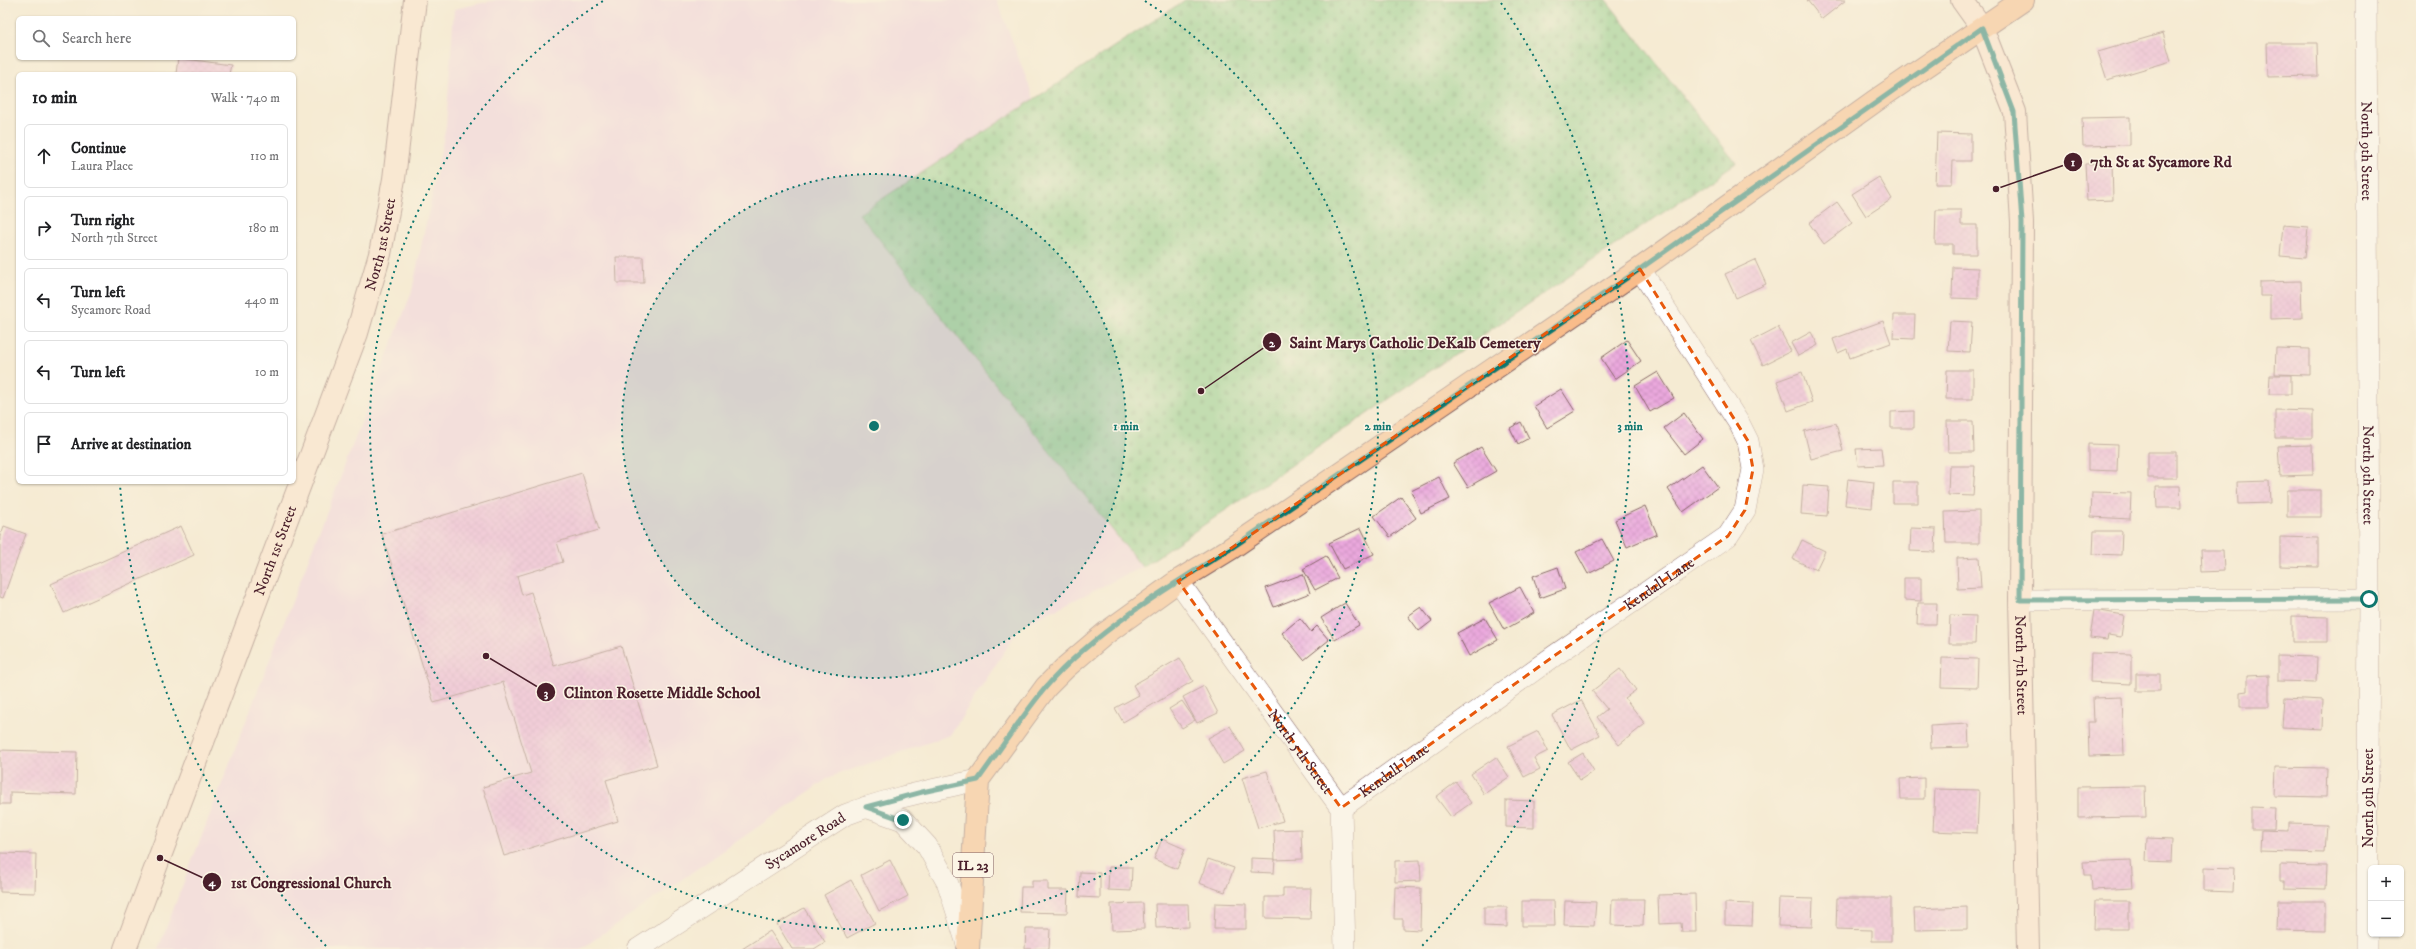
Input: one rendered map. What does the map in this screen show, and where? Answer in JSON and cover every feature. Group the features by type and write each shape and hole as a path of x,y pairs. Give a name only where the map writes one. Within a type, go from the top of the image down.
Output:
{"main road":[{"path":"978,780 1046,687 1066,667 1106,633 1178,581 1230,549 1640,269 2023,0"},
{"name":"IL 23","path":"968,948 978,780"}],"street":[{"name":"North 1st Street","path":"125,949 357,333 380,254 394,179 415,0"},
{"name":"North 7th Street","path":"1962,0 1982,28 2014,112 2022,215 2020,600 2028,949"},
{"name":"North 9th Street","path":"2366,0 2369,599 2367,949"},
{"name":"Kendall Lane","path":"1341,808 1554,656 1728,536 1745,510 1753,469 1748,441 1740,425 1640,269"},
{"name":"North 5th Street","path":"1178,581 1341,808 1345,949"},
{"path":"2020,600 2369,599"},
{"name":"Sycamore Road","path":"638,949 845,815 866,807 922,792 978,780"},
{"path":"866,807 903,820 928,846 948,884 968,948"}],"highlighted area":[{"path":"1640,269 1748,441 1753,469 1745,510 1728,536 1554,656 1341,808 1178,581 1230,549"}],"shaded area":[{"path":"496,0 997,0 1034,99 859,215 1142,567 1021,626 950,735 830,777 581,949 158,949 412,291 446,126 454,9"}],"green space":[{"path":"1185,0 1606,0 1736,163 1142,567 859,214"}],"building":[{"path":"1807,0 1846,0 1822,19"},
{"path":"2163,33 2171,61 2107,80 2098,52"},
{"path":"2267,43 2317,43 2318,76 2268,77"},
{"path":"178,60 193,60 231,65 229,72 176,72"},
{"path":"2130,117 2130,145 2083,146 2082,118"},
{"path":"1937,133 1971,134 1971,161 1953,161 1952,184 1935,184"},
{"path":"2112,163 2113,200 2087,201 2085,164"},
{"path":"1879,177 1892,199 1866,216 1852,194"},
{"path":"1837,202 1852,223 1824,244 1809,223"},
{"path":"1936,210 1961,210 1961,225 1977,225 1977,254 1953,254 1953,244 1935,244"},
{"path":"2283,225 2308,227 2305,258 2280,256"},
{"path":"616,257 643,257 644,283 617,283"},
{"path":"1755,260 1766,284 1736,298 1725,274"},
{"path":"1953,267 1978,268 1978,299 1952,298"},
{"path":"2301,281 2302,318 2270,319 2270,296 2260,296 2260,282"},
{"path":"1894,315 1915,315 1914,339 1893,338"},
{"path":"1883,321 1891,343 1850,358 1847,349 1838,353 1833,339"},
{"path":"1950,321 1972,322 1970,352 1948,351"},
{"path":"1778,327 1791,351 1763,365 1751,341"},
{"path":"1811,332 1818,345 1798,356 1791,343"},
{"path":"1627,340 1641,361 1615,379 1601,358"},
{"path":"2276,348 2310,349 2310,375 2275,374"},
{"path":"1947,370 1973,370 1973,399 1946,399"},
{"path":"1658,372 1674,398 1650,412 1635,386"},
{"path":"1802,372 1812,402 1788,411 1777,381"},
{"path":"2270,375 2291,375 2291,394 2269,394"},
{"path":"1561,389 1575,411 1547,428 1534,406"},
{"path":"2275,410 2313,411 2313,438 2275,438"},
{"path":"1914,411 1914,428 1891,428 1891,412"},
{"path":"1684,413 1703,439 1684,454 1664,428"},
{"path":"1947,421 1973,421 1974,452 1948,452"},
{"path":"1521,422 1529,438 1518,444 1510,428"},
{"path":"1836,423 1843,451 1811,459 1804,431"},
{"path":"2088,444 2118,445 2117,471 2088,470"},
{"path":"2312,445 2313,475 2280,476 2278,446"},
{"path":"1481,447 1496,471 1468,487 1453,463"},
{"path":"1881,448 1883,465 1858,466 1856,449"},
{"path":"2148,452 2176,452 2176,478 2148,478"},
{"path":"1702,465 1718,487 1683,512 1668,489"},
{"path":"1949,466 1975,466 1973,496 1948,495"},
{"path":"582,473 599,530 557,542 563,562 517,576 522,595 531,592 554,666 621,646 657,765 606,780 618,821 504,856 483,787 531,773 503,682 434,703 382,534"},
{"path":"1439,477 1450,499 1421,513 1411,491"},
{"path":"1848,479 1874,482 1872,508 1845,505"},
{"path":"2269,481 2270,503 2238,504 2237,482"},
{"path":"1893,482 1918,482 1918,503 1893,503"},
{"path":"1803,485 1829,487 1827,516 1801,514"},
{"path":"2156,486 2180,486 2181,508 2157,508"},
{"path":"2287,490 2321,490 2321,517 2287,517"},
{"path":"2092,492 2131,493 2130,519 2091,517"},
{"path":"1401,497 1416,518 1390,537 1374,516"},
{"path":"1645,506 1657,534 1627,547 1615,520"},
{"path":"1979,511 1979,543 1946,543 1945,512"},
{"path":"4,526 26,534 3,598 0,597 0,537"},
{"path":"181,526 194,555 64,613 51,584"},
{"path":"1361,528 1374,554 1343,569 1329,543"},
{"path":"1911,528 1936,529 1935,552 1910,551"},
{"path":"2094,531 2122,531 2121,555 2093,554"},
{"path":"2280,537 2318,538 2318,567 2280,566"},
{"path":"1602,539 1614,561 1588,574 1576,552"},
{"path":"1802,540 1825,551 1816,570 1793,559"},
{"path":"2201,550 2223,550 2224,571 2202,572"},
{"path":"1326,556 1338,578 1315,590 1303,569"},
{"path":"1979,557 1981,588 1958,589 1957,558"},
{"path":"1558,567 1565,589 1540,598 1533,576"},
{"path":"1303,574 1310,593 1274,607 1266,588"},
{"path":"1904,578 1921,578 1921,601 1904,600"},
{"path":"1520,587 1534,613 1504,630 1489,603"},
{"path":"1345,603 1359,625 1335,640 1321,618"},
{"path":"1918,603 1937,603 1936,624 1917,624"},
{"path":"1421,607 1432,621 1419,631 1408,616"},
{"path":"2094,610 2124,615 2121,637 2108,635 2107,640 2090,638"},
{"path":"1950,615 1976,616 1975,644 1949,644"},
{"path":"2292,616 2328,617 2328,642 2292,642"},
{"path":"1300,618 1311,632 1317,626 1329,640 1304,660 1282,633"},
{"path":"1485,618 1498,640 1469,656 1457,633"},
{"path":"2091,653 2131,654 2131,684 2090,682"},
{"path":"2278,656 2317,657 2316,682 2278,681"},
{"path":"1180,658 1193,681 1123,722 1115,708 1139,695 1133,685"},
{"path":"1942,658 1978,659 1977,688 1941,687"},
{"path":"1620,669 1636,690 1625,698 1645,724 1619,745 1597,717 1607,709 1592,691"},
{"path":"2136,674 2160,674 2160,691 2136,691"},
{"path":"2269,675 2269,707 2240,707 2240,692 2247,691 2247,676"},
{"path":"1204,686 1218,713 1197,723 1183,697"},
{"path":"2122,697 2124,755 2089,756 2088,722 2094,722 2093,698"},
{"path":"2284,698 2323,700 2322,729 2282,727"},
{"path":"1581,700 1600,735 1571,750 1552,715"},
{"path":"1182,701 1195,720 1182,728 1169,709"},
{"path":"1968,724 1969,747 1931,748 1930,726"},
{"path":"1230,726 1245,751 1223,764 1208,738"},
{"path":"1538,731 1548,751 1534,758 1540,769 1524,777 1508,746"},
{"path":"0,750 77,752 76,794 10,792 10,804 0,804"},
{"path":"1583,753 1594,771 1580,780 1568,762"},
{"path":"1496,757 1509,777 1484,794 1471,774"},
{"path":"2275,767 2327,768 2326,797 2274,796"},
{"path":"1267,771 1283,821 1258,828 1242,778"},
{"path":"1924,778 1924,799 1901,799 1900,779"},
{"path":"1456,782 1471,803 1451,817 1436,797"},
{"path":"2145,786 2146,817 2078,818 2078,787"},
{"path":"1935,789 1979,790 1977,833 1933,831"},
{"path":"1506,800 1534,801 1534,828 1506,827"},
{"path":"2251,807 2275,808 2274,829 2251,829"},
{"path":"2288,823 2326,824 2324,853 2260,851 2261,830 2288,831"},
{"path":"1301,829 1302,859 1275,860 1274,830"},
{"path":"2147,838 2172,839 2171,862 2146,861"},
{"path":"1162,839 1185,849 1177,869 1154,859"},
{"path":"0,853 36,854 35,893 0,892"},
{"path":"1251,858 1275,859 1274,873 1251,872"},
{"path":"1208,859 1234,868 1225,892 1199,883"},
{"path":"890,860 908,896 879,911 861,875"},
{"path":"1420,860 1421,881 1395,882 1395,861"},
{"path":"2131,860 2133,888 2092,890 2091,875 2084,875 2083,862"},
{"path":"2280,865 2326,866 2325,889 2284,888 2284,881 2280,881"},
{"path":"1109,867 1132,867 1131,891 1108,890"},
{"path":"2204,867 2234,868 2233,892 2204,891"},
{"path":"1080,872 1100,873 1100,898 1079,897"},
{"path":"851,880 875,923 847,938 824,895"},
{"path":"1032,881 1048,881 1048,890 1068,890 1067,913 1020,912 1021,887 1032,887"},
{"path":"1395,887 1421,888 1420,930 1403,929 1403,919 1394,919"},
{"path":"1283,888 1311,888 1310,919 1265,918 1265,897 1283,897"},
{"path":"1695,894 1696,932 1682,932 1681,923 1659,924 1658,895"},
{"path":"1779,898 1813,899 1812,927 1778,926"},
{"path":"1837,898 1891,898 1891,941 1872,941 1872,930 1836,929"},
{"path":"1612,899 1644,899 1643,926 1611,925"},
{"path":"1522,901 1554,901 1555,926 1522,926"},
{"path":"1565,901 1596,902 1594,926 1564,925"},
{"path":"2095,901 2129,901 2129,929 2094,929"},
{"path":"2278,901 2326,901 2326,931 2277,930"},
{"path":"1143,903 1144,929 1112,930 1111,904"},
{"path":"1215,903 1246,904 1246,929 1214,929"},
{"path":"1725,903 1753,904 1752,926 1725,925"},
{"path":"1155,904 1188,904 1189,927 1156,928"},
{"path":"1484,907 1507,907 1507,927 1484,926"},
{"path":"1967,907 1967,929 1915,930 1914,909"},
{"path":"804,908 825,942 814,949 792,949 777,924"},
{"path":"1026,929 1050,929 1049,949 1025,949"},
{"path":"770,931 782,949 742,949"}],"place":[{"name":"7th St at Sycamore Rd","path":"1996,189"},
{"name":"Saint Marys Catholic DeKalb Cemetery","path":"1201,391"},
{"name":"Clinton Rosette Middle School","path":"486,656"},
{"name":"1st Congressional Church","path":"160,858"}],"route":[{"path":"903,820 866,807 922,792 978,780 1046,687 1066,667 1106,633 1178,581 1230,549 1640,269 1875,101 1982,28 2014,112 2022,222 2020,600 2369,599"}]}
